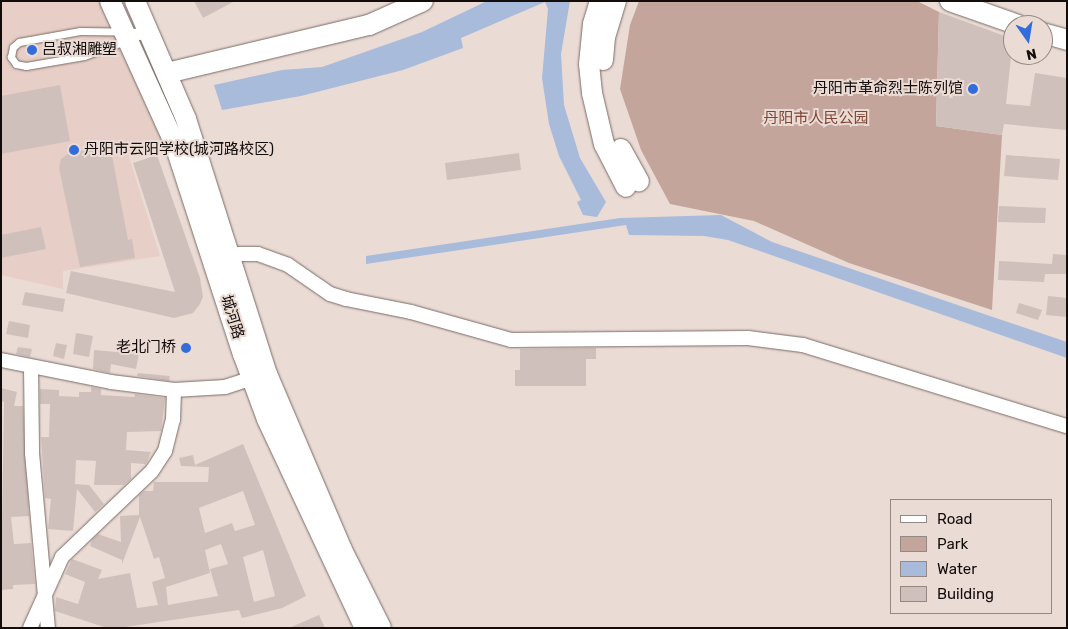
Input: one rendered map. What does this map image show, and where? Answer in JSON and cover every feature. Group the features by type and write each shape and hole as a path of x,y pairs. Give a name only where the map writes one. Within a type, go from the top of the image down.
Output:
{"main road":[{"name":"城河路","path":"110,1 174,142 316,528 365,628"},
{"name":"城河路","path":"134,1 150,32 167,73 214,200 260,376 381,628"},
{"path":"167,73 369,26 423,1"},
{"path":"600,1 593,24 589,64 592,94 604,144 633,184 616,138 604,96 602,65 605,37 616,1"},
{"path":"950,1 1003,20"},
{"path":"1053,36 1067,40"}],"street":[{"path":"228,254 258,254 288,265 330,294 346,300 411,312 511,340 748,338 802,345 1067,426"},
{"path":"1,360 31,367 174,390 225,386 260,376"},
{"path":"31,367 32,452 48,628"},
{"path":"30,628 62,556 152,471 165,451 173,420 174,390"}],"lane":[{"path":"126,35 84,56 26,66 16,64 11,57 13,47 19,42 80,32 126,35 150,32"},
{"path":"1,58 11,57"}],"shaded area":[{"name":"丹阳市云阳学校(城河路校区)","path":"1,1 101,1 164,143 129,157 160,256 63,271 63,289 1,275"}],"green space":[{"name":"丹阳市人民公园","path":"639,1 917,1 939,12 936,126 1002,135 992,310 849,263 754,221 670,204 641,150 620,89 630,25"}],"water":[{"path":"487,1 570,1 561,54 564,105 580,158 606,202 597,217 583,215 577,202 581,200 559,156 549,124 542,78 548,9 545,2 461,38 463,48 403,70 301,96 222,110 214,85 282,70 322,67 422,32"},
{"path":"721,215 772,242 1067,342 1067,358 728,240 704,236 629,235 626,225 366,264 366,256 620,218"}],"building":[{"path":"194,1 235,1 203,18"},
{"name":"丹阳市革命烈士陈列馆","path":"939,12 1003,35 1003,65 1010,65 1006,104 1030,106 1035,73 1067,78 1066,130 1004,124 1002,135 936,126"},
{"path":"60,85 70,141 1,154 1,96"},
{"path":"110,145 128,240 132,239 135,258 80,267 59,168 61,159 69,153"},
{"path":"519,153 521,170 447,180 445,163"},
{"path":"157,155 200,278 203,297 200,304 193,313 174,318 66,293 71,271 175,292 133,163"},
{"path":"1006,155 1060,159 1058,180 1004,176"},
{"path":"999,206 1046,208 1045,223 998,222"},
{"path":"41,227 46,249 1,258 1,235"},
{"path":"1053,254 1067,255 1067,274 1045,274 1044,282 998,280 999,261 1052,264"},
{"path":"25,292 65,299 63,312 22,305"},
{"path":"1048,296 1067,298 1067,317 1046,315"},
{"path":"1019,303 1042,310 1038,320 1016,313"},
{"path":"9,321 30,325 28,338 6,334"},
{"path":"76,333 93,336 89,357 73,354"},
{"path":"56,343 67,345 64,359 53,356"},
{"path":"18,347 32,349 30,357 16,354"},
{"path":"596,348 596,359 586,359 586,386 515,386 515,370 520,370 520,349"},
{"path":"94,350 139,354 136,369 111,364 110,373 93,369"},
{"path":"138,373 170,376 169,381 137,376"},
{"path":"91,387 101,389 101,395 134,397 135,394 165,398 161,431 127,432 126,450 151,452 146,464 131,463 131,479 124,485 94,485 96,461 76,460 75,484 89,485 104,504 95,512 77,489 73,531 48,529 51,499 45,498 41,437 49,437 50,404 40,404 40,389 59,390 59,396 79,397 79,392 91,392"},
{"path":"1,388 17,392 14,406 23,406 29,516 11,517 14,544 31,543 35,584 13,585 13,589 1,590 4,402 1,401"},
{"path":"243,444 306,596 282,608 242,618 239,610 119,628 107,628 55,611 56,597 78,604 85,582 65,574 72,559 102,570 98,579 130,573 137,608 158,605 152,582 165,578 159,557 154,559 140,517 122,564 122,560 90,546 92,540 98,534 121,542 120,516 139,515 139,495 144,491 153,491 154,482 208,482 209,467 181,466 179,458 193,455 195,465","holes":["243,491 255,525 235,531 232,523 205,533 199,508","221,544 228,564 210,569 218,596 168,605 166,587 210,573 205,550","263,550 275,596 254,602 243,557"]},
{"path":"319,615 325,628 289,628"}],"place":[{"name":"吕叔湘雕塑","path":"32,50"},
{"name":"丹阳市革命烈士陈列馆","path":"973,89"},
{"name":"丹阳市云阳学校(城河路校区)","path":"74,150"},
{"name":"老北门桥","path":"186,348"}]}
